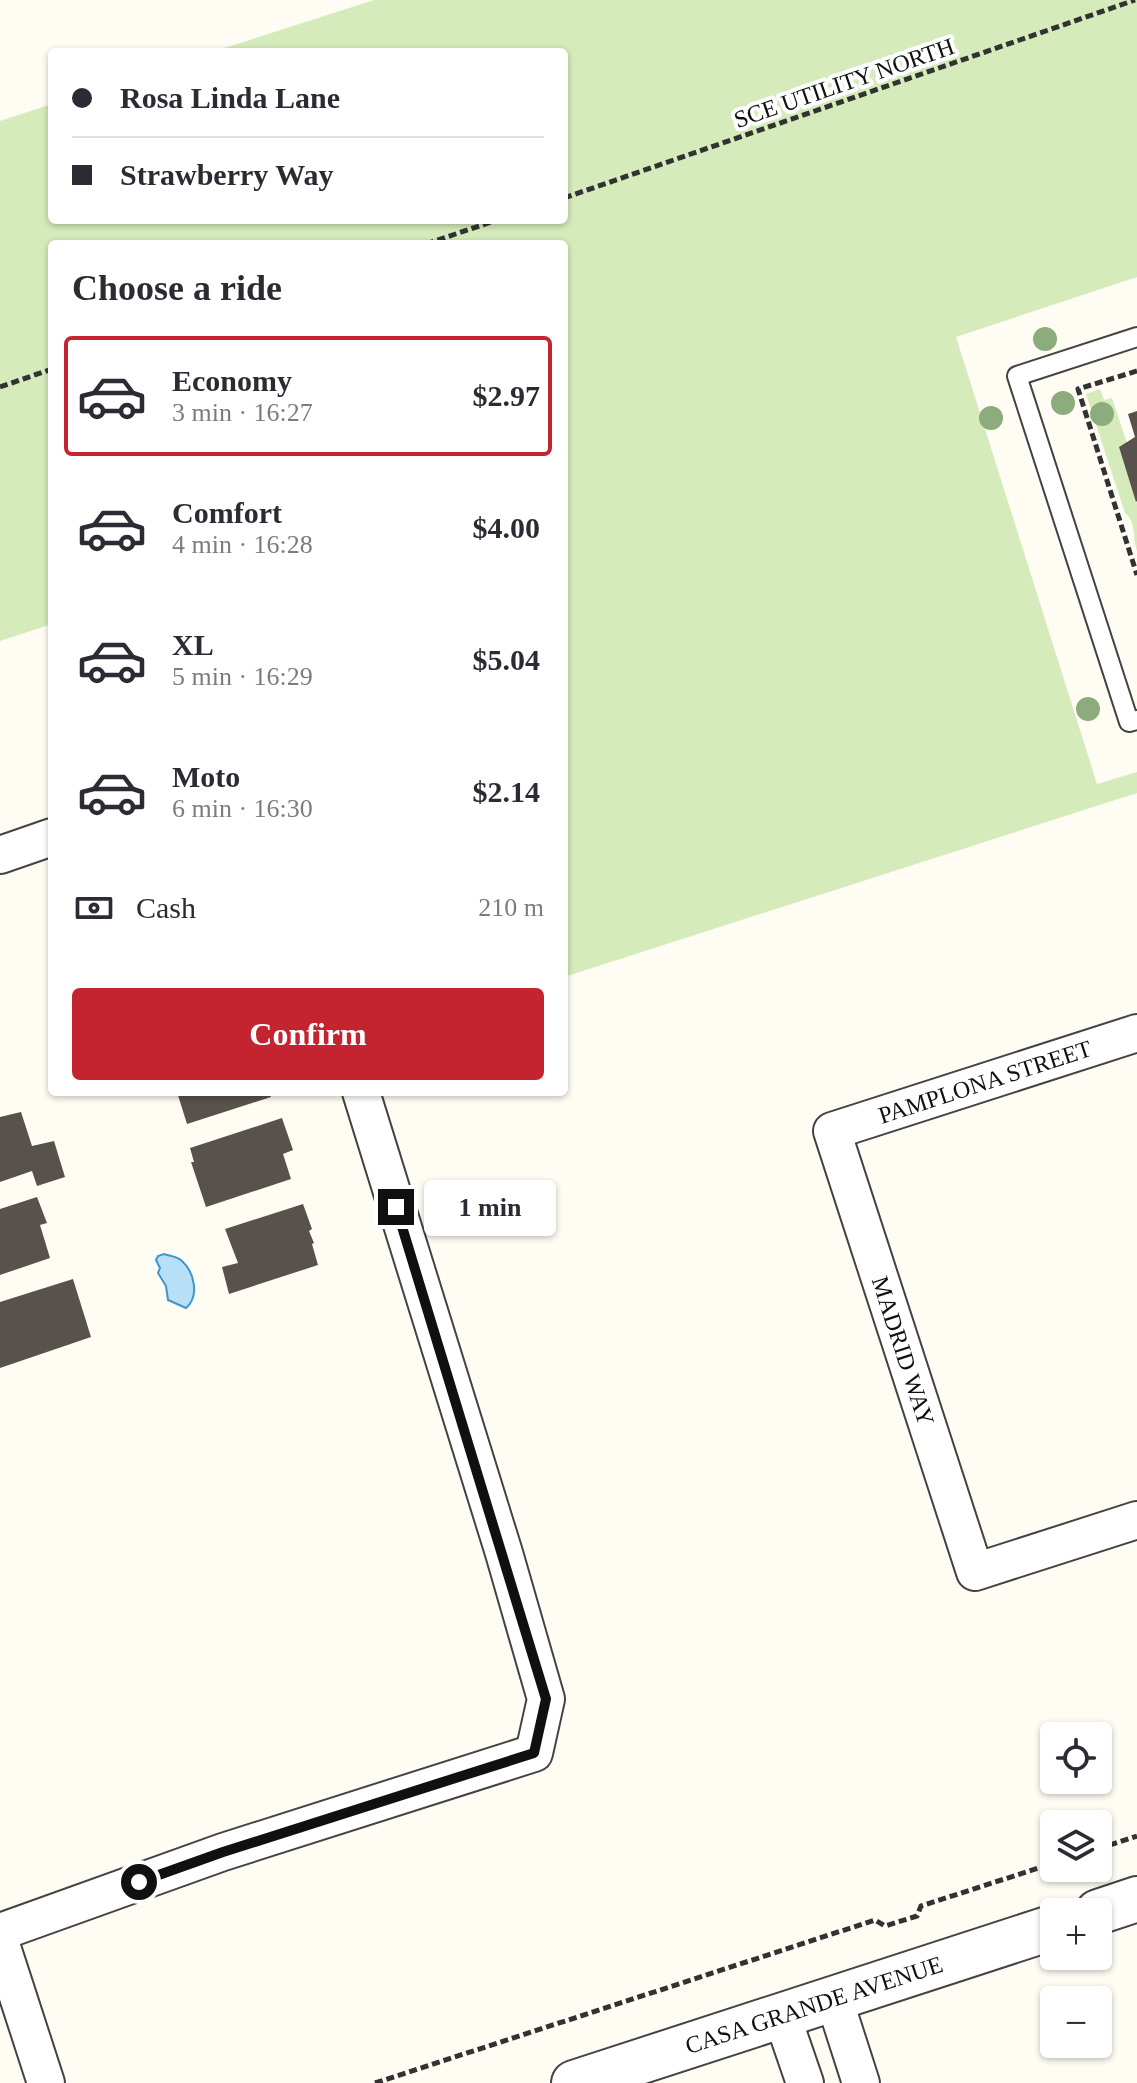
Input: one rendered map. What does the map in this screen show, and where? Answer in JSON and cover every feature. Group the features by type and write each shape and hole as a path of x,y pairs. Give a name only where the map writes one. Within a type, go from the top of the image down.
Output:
{"street":[{"path":"0,855 48,838"},
{"name":"PAMPLONA STREET","path":"832,1131 1137,1033"},
{"path":"0,1932 223,1852 534,1753 546,1699 362,1096"},
{"name":"MADRID WAY","path":"832,1131 975,1572 1137,1520"},
{"path":"1112,1907 1137,1899"},
{"name":"CASA GRANDE AVENUE","path":"574,2083 1040,1932"},
{"path":"0,1941 46,2083"},
{"path":"834,1999 861,2083"},
{"path":"782,2016 805,2083"}],"lane":[{"path":"1137,337 1017,376 1129,722 1137,720"}],"path":[{"name":"SCE UTILITY NORTH","path":"568,197 1135,0"},
{"path":"438,240 485,224"},
{"path":"0,387 48,370"},
{"path":"1137,371 1078,389 1137,575"},
{"path":"1112,1844 1137,1836"},
{"path":"375,2083 875,1920 885,1926 917,1916 921,1906 1040,1868"}],"green space":[{"path":"374,0 1137,0 1137,277 956,337 1097,784 1137,772 1137,793 568,976 568,240 48,240 48,625 0,641 0,121 48,105 48,224 568,224 568,48 224,48"},
{"path":"1100,389 1104,400 1112,398 1127,443 1119,447 1137,504 1137,551 1133,525 1125,513 1086,394"}],"water":[{"path":"164,1254 180,1259 192,1278 193,1297 186,1308 168,1300 156,1260"}],"building":[{"path":"1137,411 1136,502 1119,447 1135,437 1128,414"},
{"path":"178,1096 271,1097 187,1124"},
{"path":"21,1112 32,1146 54,1141 65,1177 37,1186 32,1171 0,1182 0,1117"},
{"path":"282,1118 293,1150 283,1154 291,1179 206,1207 191,1162 194,1162 190,1148"},
{"path":"37,1197 47,1223 40,1225 50,1258 0,1275 0,1209"},
{"path":"303,1204 312,1229 309,1231 318,1265 229,1294 222,1267 238,1263 225,1229"},
{"path":"73,1279 91,1337 0,1368 0,1302"}],"route":[{"path":"139,1882 223,1852 534,1753 546,1699 504,1553 396,1207"}]}
